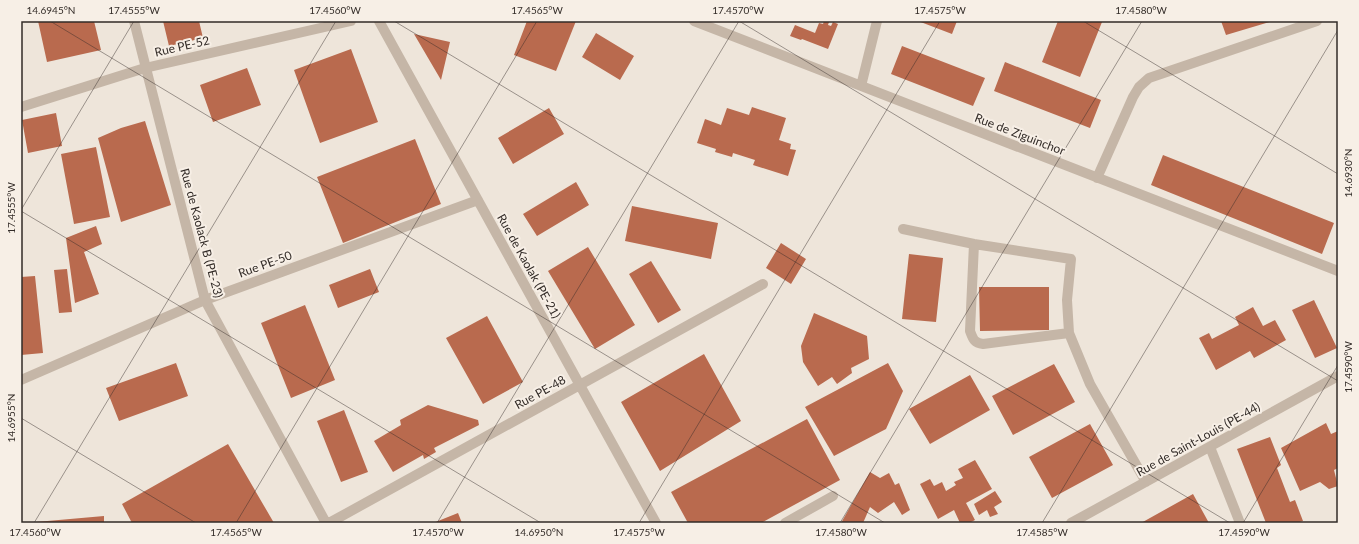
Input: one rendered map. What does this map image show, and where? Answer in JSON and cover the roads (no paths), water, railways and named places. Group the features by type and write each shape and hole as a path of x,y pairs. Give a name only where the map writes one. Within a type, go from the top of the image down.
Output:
{"street":[{"name":"Rue de Kaolack B (PE-23)","path":"134,21 205,300 326,523"},
{"name":"Rue PE-52","path":"21,106 145,68 351,21"},
{"name":"Rue de Kaolak (PE-21)","path":"379,21 656,523"},
{"name":"Rue de Ziguinchor","path":"694,21 1338,271"},
{"path":"861,86 877,21"},
{"path":"1097,178 1133,97 1139,87 1149,78 1317,21"},
{"name":"Rue PE-50","path":"21,380 205,300 478,200"},
{"path":"903,229 974,244 1072,259 1067,300 1069,332 1090,384 1146,482"},
{"path":"974,244 970,331 973,340 977,343 983,344 1069,332"},
{"name":"Rue PE-48","path":"329,523 763,284"},
{"name":"Rue de Saint-Louis (PE-44)","path":"1071,523 1338,376"},
{"path":"1210,447 1240,523"},
{"path":"785,523 833,496"}]}
